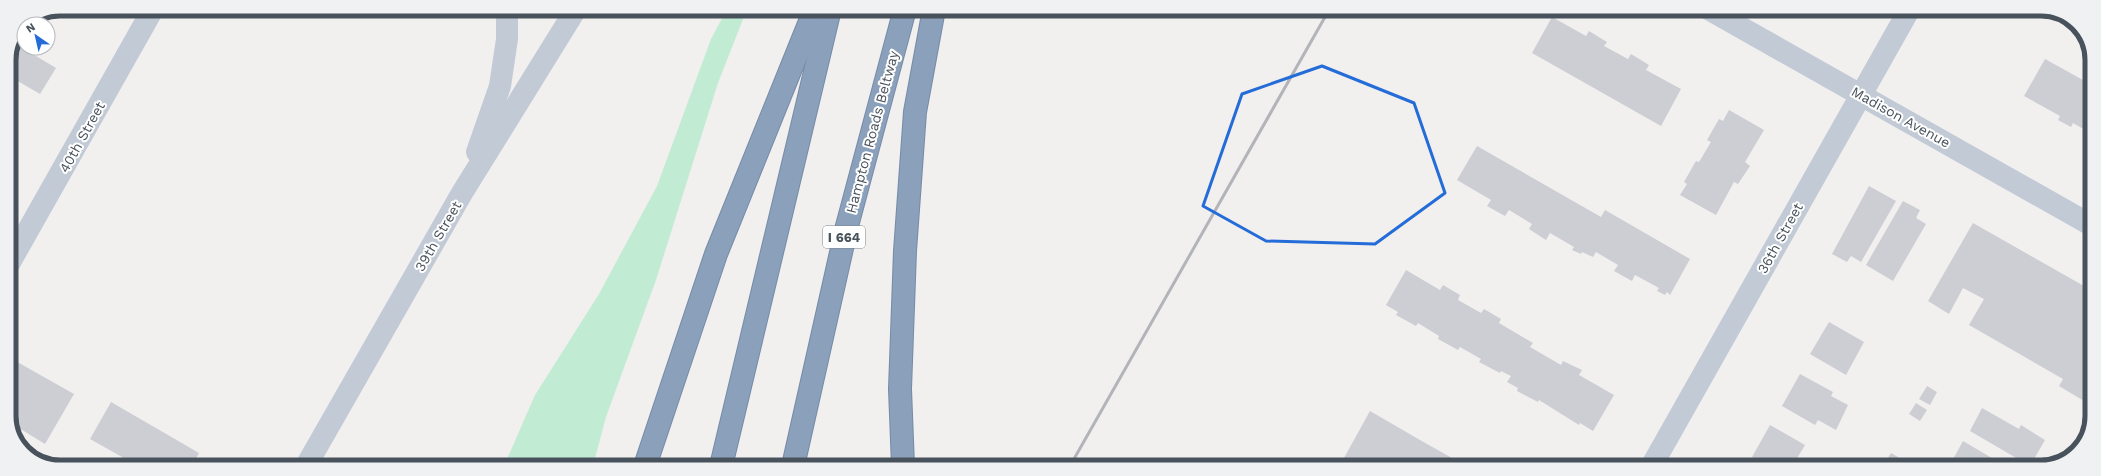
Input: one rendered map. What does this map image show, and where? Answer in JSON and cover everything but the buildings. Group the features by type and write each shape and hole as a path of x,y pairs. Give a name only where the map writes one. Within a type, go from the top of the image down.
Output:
{"highway":[{"path":"647,460 716,254 812,16"},
{"path":"722,460 828,16"},
{"name":"Hampton Roads Beltway","path":"794,460 845,233 903,16"},
{"path":"903,460 900,389 905,251 915,112 933,16"}],"main road":[{"name":"40th Street","path":"16,252 149,16"},
{"path":"462,193 500,86 506,40 507,16"},
{"name":"39th Street","path":"309,460 462,193 572,16"},
{"name":"Madison Avenue","path":"1721,16 2085,221"},
{"name":"36th Street","path":"1655,460 1906,16"}],"highlighted area":[{"path":"1322,66 1414,103 1445,193 1375,244 1266,241 1203,206 1242,94"}],"green space":[{"path":"723,16 744,16 718,83 656,280 606,417 595,460 507,460 535,395 599,294 657,186 711,39"}],"railway":[{"path":"1073,460 1326,16"}]}
